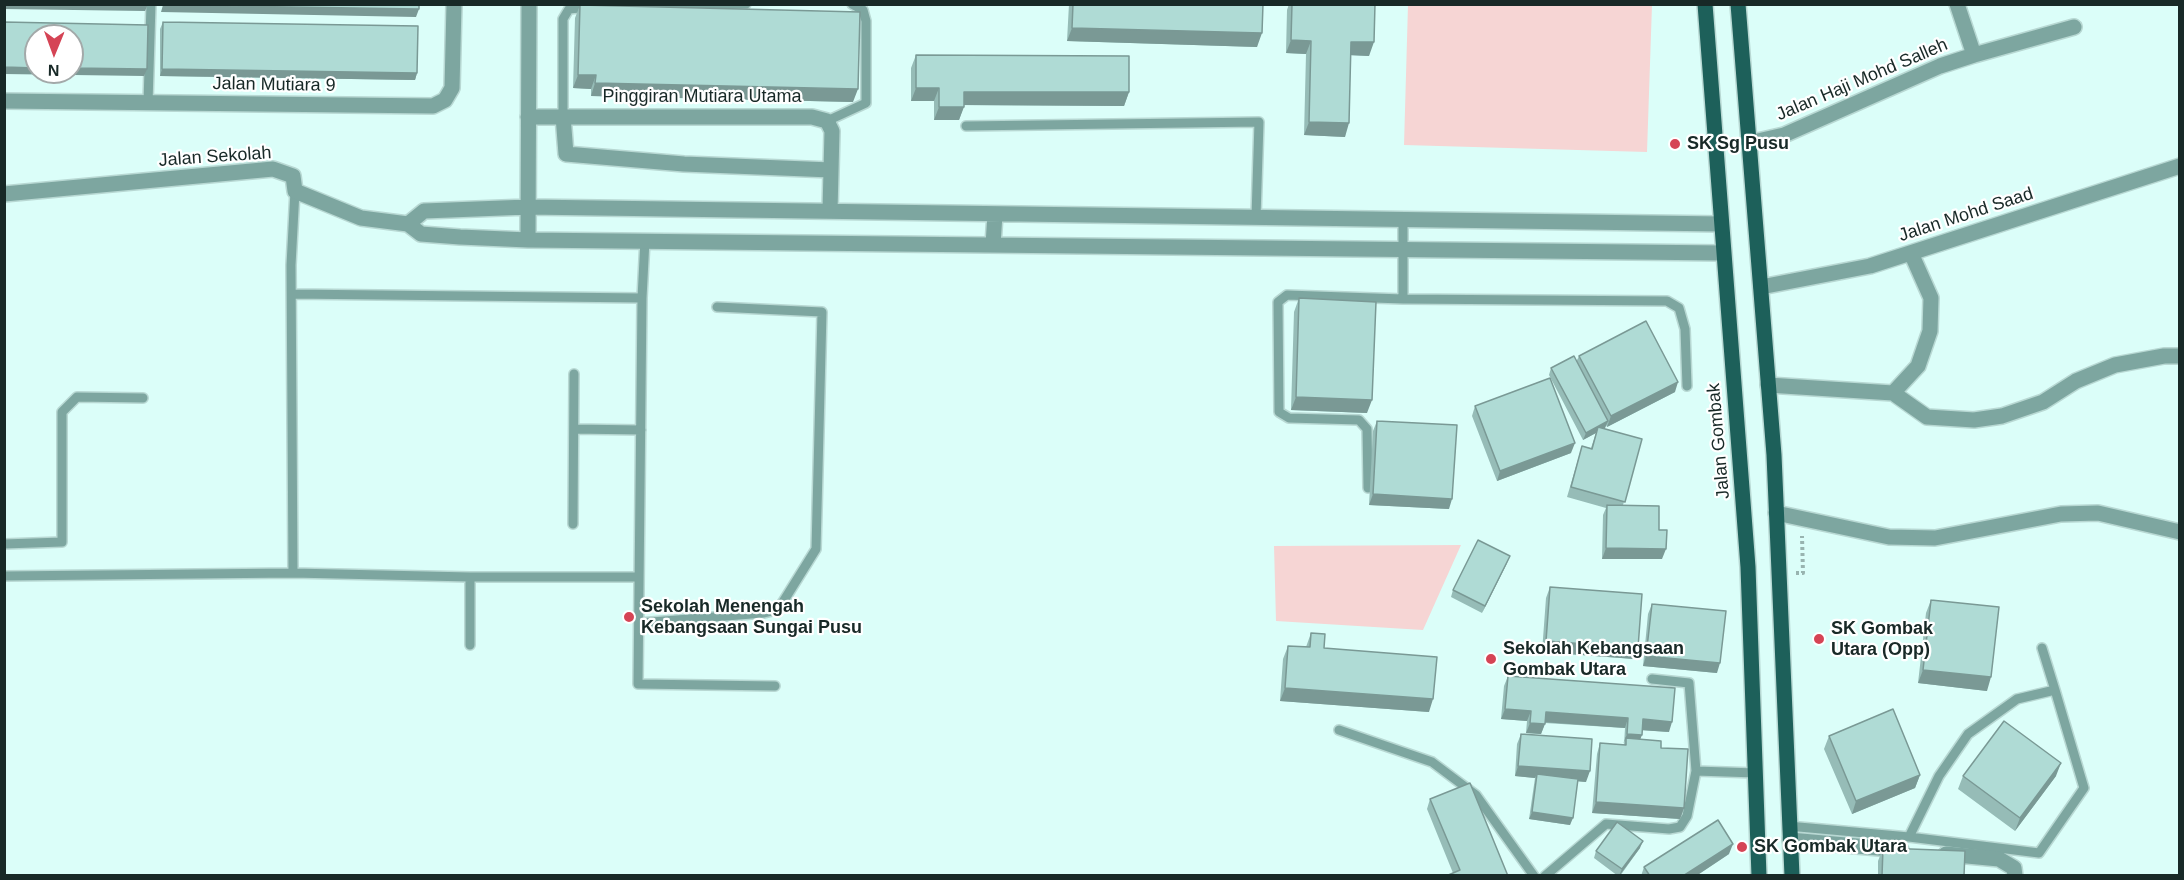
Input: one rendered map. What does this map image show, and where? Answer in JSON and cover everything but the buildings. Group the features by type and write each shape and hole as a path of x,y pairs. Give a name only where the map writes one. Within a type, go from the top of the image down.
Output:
{"main road":[{"name":"Jalan Gombak","path":"1705,4 1748,567 1759,876"},
{"path":"1738,4 1761,287 1776,513 1792,876"}],"street":[{"name":"Jalan Mutiara 9","path":"4,101 433,106 445,99 452,88 454,4"},
{"path":"528,240 529,4"},
{"name":"Jalan Haji Mohd Salleh","path":"1749,142 1784,135 1940,66 1974,55 1957,4"},
{"path":"1974,55 2074,27"},
{"path":"563,116 566,154 684,165 831,170"},
{"name":"Pinggiran Mutiara Utama","path":"528,117 812,117 827,120"},
{"path":"827,120 832,131 830,212"},
{"name":"Jalan Mohd Saad","path":"1761,287 1870,266 2180,166"},
{"name":"Jalan Sekolah","path":"4,194 273,169 293,176 294,191"},
{"path":"294,191 361,218 408,224 421,234 528,240 1723,253"},
{"path":"408,224 424,211 528,207 1721,224"},
{"path":"993,245 995,214"},
{"path":"1893,393 1918,366 1930,331 1931,298 1911,253"},
{"path":"1768,386 1893,393 1927,417 1974,420 2002,416 2043,402 2076,381 2115,365 2164,356 2180,357"},
{"path":"1776,513 1889,537 1935,538 2061,514 2098,513 2180,532"},
{"path":"1789,833 1999,859 2014,868 2015,876"}],"lane":[{"path":"148,103 151,4"},
{"path":"611,6 746,4"},
{"path":"827,120 866,103 866,21 863,10 852,4"},
{"path":"563,116 563,20 568,9 600,6"},
{"path":"966,126 1259,122 1256,217"},
{"path":"293,573 294,191"},
{"path":"1403,219 1403,299"},
{"path":"645,240 642,298 638,684 775,686"},
{"path":"292,294 642,298"},
{"path":"1368,488 1367,429 1359,420 1289,418 1279,412 1278,302 1287,295 1403,299 1667,301 1679,308 1685,330 1687,386"},
{"path":"639,623 764,613 776,610 816,549 822,312 717,307"},
{"path":"573,524 574,374"},
{"path":"4,544 62,542 62,412 77,397 143,398"},
{"path":"574,429 641,430"},
{"path":"4,576 293,573 470,577 639,576"},
{"path":"470,577 470,645"},
{"path":"1789,833 1910,837 2039,853 2084,788 2042,648"},
{"path":"1545,876 1606,824 1669,829 1680,827 1687,816 1696,771 1689,683 1652,679"},
{"path":"1910,837 1939,776 1968,734 2017,699 2055,690"},
{"path":"1339,730 1432,762 1476,795 1534,876"},
{"path":"1696,771 1756,773"}],"path":[{"path":"1802,536 1803,573"}],"shaded area":[{"path":"1408,5 1652,5 1647,152 1404,145"},
{"path":"1461,545 1423,630 1276,621 1274,546"}],"place":[{"name":"SK Sg Pusu","path":"1675,144"},
{"name":"Sekolah Menengah Kebangsaan Sungai Pusu","path":"629,617"},
{"name":"SK Gombak Utara (Opp)","path":"1819,639"},
{"name":"Sekolah Kebangsaan Gombak Utara","path":"1491,659"},
{"name":"SK Gombak Utara","path":"1742,847"}]}
